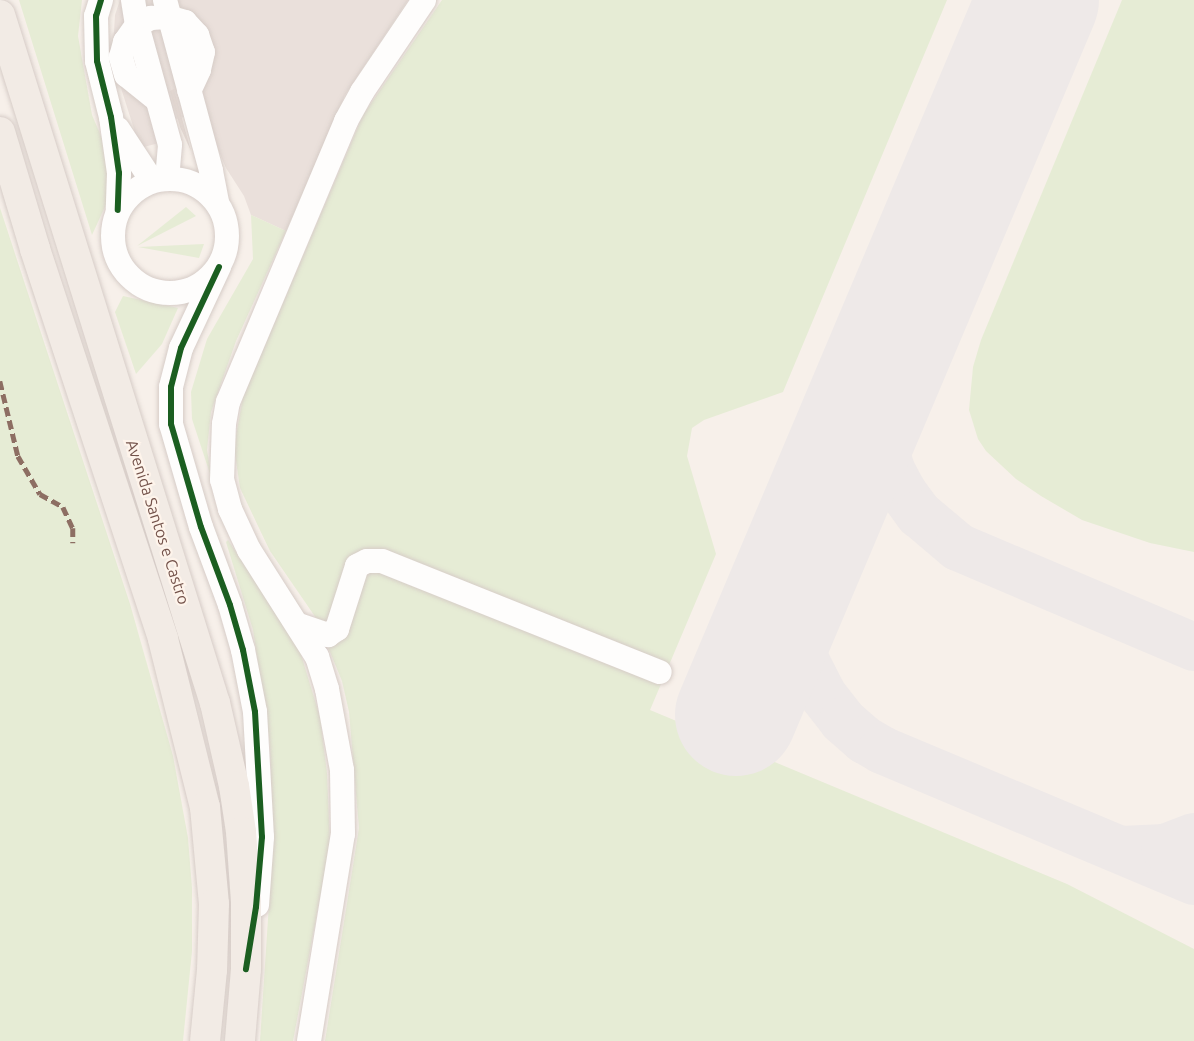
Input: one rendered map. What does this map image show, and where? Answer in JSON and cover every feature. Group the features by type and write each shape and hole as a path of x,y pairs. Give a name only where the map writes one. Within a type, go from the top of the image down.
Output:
{"main road":[{"name":"Avenida Santos e Castro","path":"0,15 215,704 234,786 241,832 246,902 246,969 240,1041"},
{"name":"Avenida Santos e Castro","path":"0,132 35,249 164,639 205,807 214,904 212,970 205,1041"}],"street":[{"path":"101,0 96,16 97,61 111,117 119,173 118,210 113,228 113,248 120,266 133,281 150,290 170,294 189,291 206,282 219,267"},
{"path":"133,0 137,26"},
{"path":"309,1041 343,834 342,770 326,683 317,657 249,550 230,509 222,480 224,424 228,402 346,121 362,92 424,0"},
{"path":"159,180 170,145 156,99 126,75 121,57 125,42 137,26 166,9 211,171 217,202 224,214 228,241 219,267 181,348 171,387 171,423 201,527 233,616 255,712 262,837 256,907 246,969"},
{"path":"111,117 131,153 159,180"},
{"path":"118,210 130,194 159,180 195,184 217,202"},
{"path":"326,683 337,629 357,566 367,561 382,561 660,672"},
{"path":"298,625 328,635 337,629"}],"shaded area":[{"path":"120,0 408,0 345,95 286,231 251,215 244,196 226,168 202,112 152,126 159,143 140,148 121,88 113,48 115,15"}],"green space":[{"path":"19,0 82,0 78,36 92,115 107,150 109,198 92,235"},
{"path":"442,0 947,0 783,392 704,420 692,428 687,456 716,554 650,710 1067,884 1194,949 1194,1041 325,1041 359,828 349,712 342,681 316,618 270,551 240,488 234,447 243,397 363,115"},
{"path":"1122,0 1194,0 1194,552 1150,543 1082,520 1041,496 1016,479 986,451 978,439 969,410 973,367 981,340"},
{"path":"186,207 196,216 137,246"},
{"path":"0,208 130,604 173,756 188,838 192,888 192,951 183,1041 0,1041"},
{"path":"251,215 286,231 236,341 211,412 207,450 213,483 192,419 191,392 207,339 253,259"},
{"path":"204,244 199,258 138,247"},
{"path":"123,296 178,308 162,344 136,374 115,312"},
{"path":"228,540 299,648 320,717 327,773 330,844 293,1041 260,1041 273,843 270,744 253,630 226,542"}],"building":[{"path":"174,89 191,151 180,127 170,91"}],"taxiway":[{"path":"890,348 880,397 882,440 891,470 902,491 919,514 958,547 1194,647"},
{"path":"802,563 797,603 798,628 805,660 822,694 843,721 865,740 882,750 1194,881"},
{"path":"1122,850 1165,848 1194,837"}],"runway":[{"path":"736,715 1038,0"}],"marked path":[{"path":"0,381 18,456 40,494 63,507 73,528 73,543"}],"cycle path":[{"path":"101,0 96,16 97,61 111,117 119,173 118,210"},
{"path":"219,267 181,348 171,387 171,424 201,527 230,605 243,650 255,712 262,837 256,907 246,969"}]}
